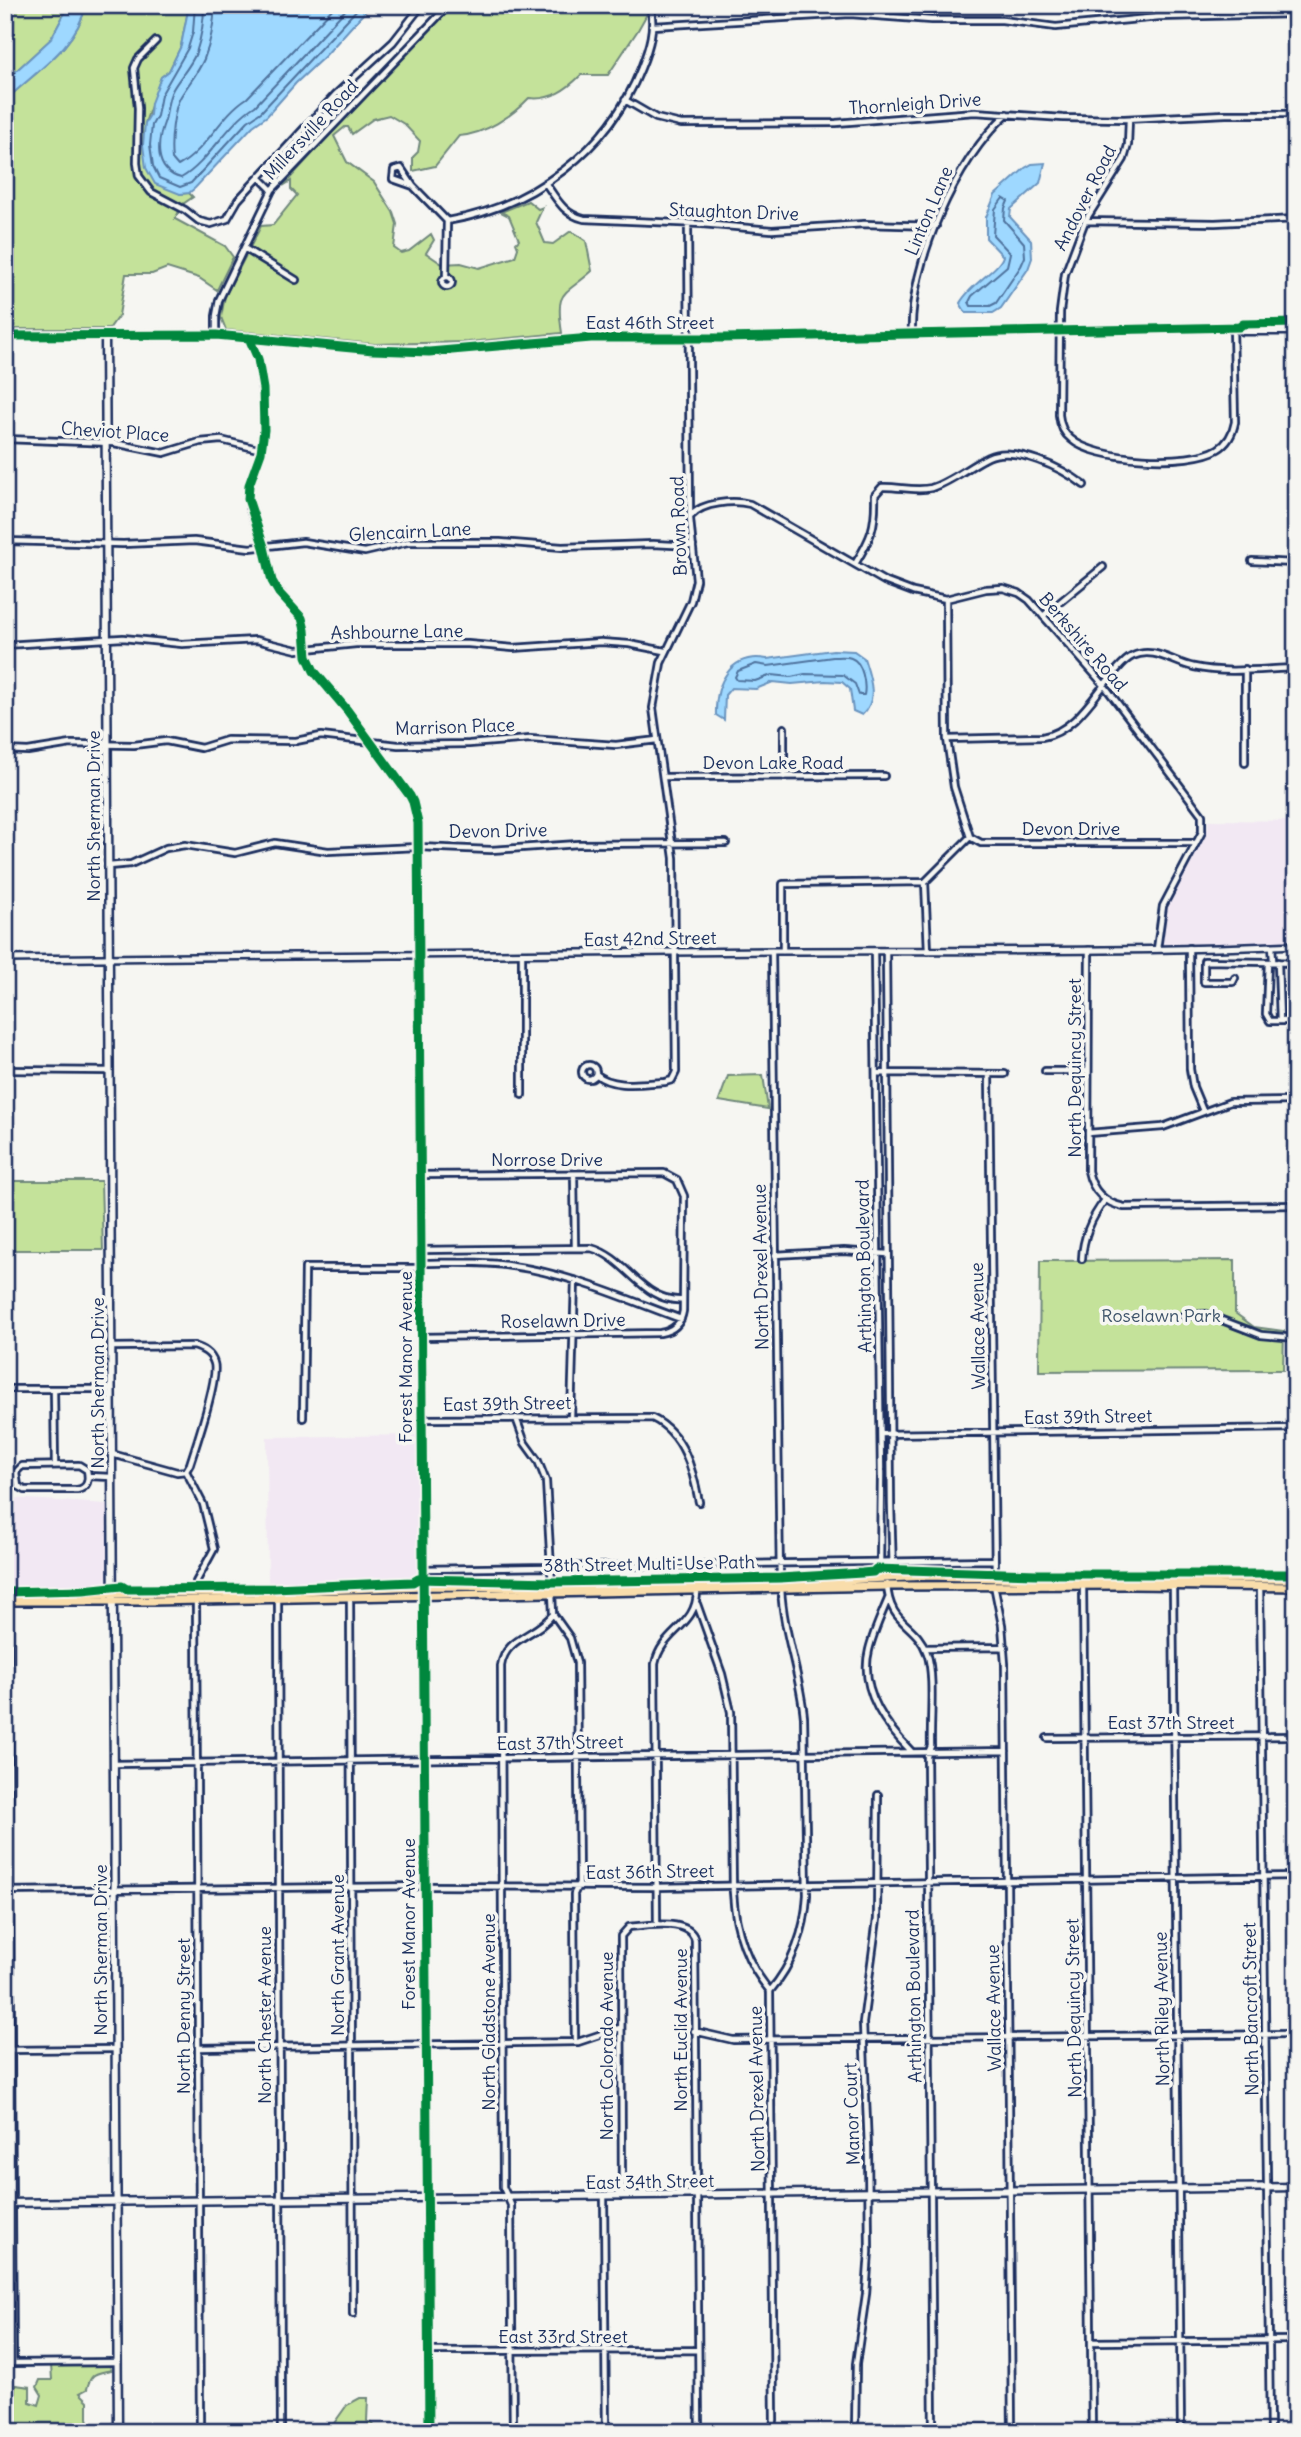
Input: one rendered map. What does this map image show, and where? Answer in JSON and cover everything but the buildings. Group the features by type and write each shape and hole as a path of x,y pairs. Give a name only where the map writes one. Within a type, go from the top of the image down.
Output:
{"main road":[{"name":"East 46th Street","path":"5,336 216,335 418,352 591,338 1060,331 1296,323"},
{"name":"East 46th Street","path":"1236,327 1243,331 1296,331"},
{"name":"North Sherman Drive","path":"105,335 118,2432"},
{"path":"6,1599 311,1591 696,1591 887,1581 1296,1579"},
{"path":"995,1581 1083,1585 1296,1587"},
{"path":"552,1590 780,1586"},
{"path":"196,1596 278,1598 422,1590"},
{"name":"East 34th Street","path":"8,2203 1296,2187"}],"street":[{"path":"156,41 138,59 134,68 138,108 138,172 151,192 204,223 217,223 227,219 236,202 335,95 400,34 422,5"},
{"name":"Millersville Road","path":"216,335 219,300 272,190 449,5"},
{"path":"447,221 498,208 546,184 594,141 625,100 643,62 653,26 650,5"},
{"path":"847,5 850,14"},
{"path":"653,26 850,14 931,20 1002,20 1056,27 1142,18 1296,14"},
{"name":"Thornleigh Drive","path":"625,100 656,118 681,124 836,123 956,113 1129,119 1296,114"},
{"name":"Linton Lane","path":"912,334 915,288 951,189 981,141 1007,114"},
{"name":"Andover Road","path":"1129,119 1128,145 1124,159 1085,221 1065,274 1061,302 1059,415 1066,435 1077,444 1137,459 1166,460 1212,452 1224,444 1232,433 1235,419 1236,327"},
{"path":"413,186 393,179 396,169 403,169 413,186 447,221 446,277"},
{"path":"259,177 272,190"},
{"name":"Staughton Drive","path":"546,184 561,207 575,217 779,230 864,224 936,226"},
{"path":"1085,221 1215,223 1296,219"},
{"name":"Brown Road","path":"596,1074 604,1081 615,1083 666,1082 673,1078 676,1070 673,844 653,715 653,698 665,652 693,594 696,567 690,518 688,223"},
{"path":"244,248 296,280"},
{"name":"Forest Manor Avenue","path":"250,338 258,359 264,395 262,450 247,495 274,585 302,618 314,671 413,802 418,823 429,2432"},
{"name":"Cheviot Place","path":"5,439 125,444 164,453 200,442 221,440 262,450"},
{"path":"855,564 873,531 876,517 875,495 882,487 928,488 990,457 1006,453 1069,473 1084,485"},
{"name":"Berkshire Road","path":"690,518 702,507 737,502 750,504 893,585 946,599 986,589 1008,589 1023,595 1104,685 1201,813 1203,827 1164,901 1157,949"},
{"name":"Glencairn Lane","path":"5,541 106,544 194,541 241,548 299,542 365,552 408,542 500,542 586,547 653,544 692,546"},
{"path":"1252,561 1296,563"},
{"path":"1043,616 1103,567"},
{"path":"783,951 783,884 925,882 970,837 954,787 947,739 946,599"},
{"name":"Ashbourne Lane","path":"5,645 133,638 161,643 195,644 256,640 297,650 356,645 442,644 513,648 608,642 665,652"},
{"path":"947,739 1052,735 1069,725 1134,655 1158,654 1198,668 1296,668"},
{"path":"1245,669 1245,763"},
{"path":"784,729 784,777"},
{"name":"Marrison Place","path":"5,750 33,751 71,744 134,745 166,741 201,748 227,740 296,741 321,736 398,745 544,739 616,744 657,740"},
{"name":"Devon Lake Road","path":"663,777 884,776"},
{"name":"Devon Drive","path":"970,837 981,843 1196,843"},
{"name":"Devon Drive","path":"109,866 136,863 178,845 193,845 228,853 275,843 317,851 418,847 491,850 578,844 726,843"},
{"path":"925,882 928,951"},
{"name":"East 42nd Street","path":"5,959 1089,950 1296,944"},
{"path":"1272,946 1280,1021"},
{"path":"1189,948 1189,1069 1203,1111"},
{"name":"North Dequincy Street","path":"1089,950 1090,1178 1097,1192 1105,1200"},
{"name":"North Drexel Avenue","path":"772,951 779,1564 785,1625 802,1698 806,1884 805,1914 800,1937 788,1965 770,1991 772,2432"},
{"name":"Arthington Boulevard","path":"874,951 881,1573 887,1581 888,1599"},
{"name":"Arthington Boulevard","path":"886,951 894,1561 893,1573 887,1581"},
{"path":"522,954 522,1096"},
{"path":"1235,978 1233,982 1204,982 1204,961 1296,962"},
{"path":"1273,962 1266,1014 1270,1021 1296,1021"},
{"path":"5,1070 110,1071"},
{"path":"1045,1071 1088,1071"},
{"path":"877,1073 1005,1074"},
{"name":"Wallace Avenue","path":"989,1074 994,1560 1005,1647 1012,2430"},
{"path":"1088,1133 1157,1128 1230,1102 1296,1101"},
{"name":"Norrose Drive","path":"420,1175 664,1173 673,1176 681,1184 684,1194 684,1300"},
{"path":"574,1174 575,1247"},
{"path":"1082,1259 1087,1231 1105,1200 1126,1207 1296,1205"},
{"path":"303,1418 305,1268 491,1263 575,1280 681,1319 684,1300 674,1301 657,1296 613,1258 596,1250 575,1247 421,1250"},
{"path":"775,1255 844,1251 888,1254"},
{"path":"571,1417 575,1280"},
{"path":"1182,1316 1206,1314 1261,1335 1296,1338"},
{"name":"Roselawn Drive","path":"421,1337 660,1333 671,1330 681,1319"},
{"path":"111,1346 194,1346 210,1355 215,1364 215,1374 186,1471 203,1504 214,1549 197,1582 196,1596"},
{"path":"5,1389 112,1389"},
{"path":"54,1389 55,1465"},
{"name":"East 39th Street","path":"422,1419 646,1416 659,1421 672,1433 689,1460 699,1502"},
{"path":"516,1418 525,1443 538,1461 546,1481 553,1614 570,1638 577,1656 575,2042"},
{"name":"East 39th Street","path":"881,1434 1296,1428"},
{"path":"112,1454 177,1472 186,1471"},
{"path":"5,1473 16,1472 22,1466 79,1465 87,1470 88,1476 87,1484 81,1489 25,1490 18,1486 16,1472"},
{"path":"88,1476 112,1477"},
{"path":"422,1569 994,1560"},
{"name":"North Dequincy Street","path":"1083,1585 1092,2432"},
{"name":"North Riley Avenue","path":"1173,1585 1181,2432"},
{"name":"North Bancroft Street","path":"1260,1586 1270,2432"},
{"path":"696,1591 697,1604 726,1690 731,1716 733,1885 736,1921 755,1971 770,1991"},
{"name":"North Denny Street","path":"196,1596 201,2432"},
{"name":"North Grant Avenue","path":"350,1596 354,2314"},
{"name":"North Chester Avenue","path":"278,1598 281,2432"},
{"path":"6,1599 8,2203 13,2362 118,2362"},
{"path":"888,1599 896,1616 918,1636 925,1648 1005,1647"},
{"path":"888,1599 868,1652 869,1688 884,1720 912,1751"},
{"path":"657,1924 656,1657 664,1642 687,1620 697,1604"},
{"name":"North Gladstone Avenue","path":"513,2432 511,2205 503,2187 500,1668 510,1645 540,1627 553,1614"},
{"name":"Arthington Boulevard","path":"925,1648 930,1666 927,1881 933,2429"},
{"name":"East 37th Street","path":"1047,1738 1296,1736"},
{"name":"East 37th Street","path":"114,1764 1006,1751"},
{"name":"Manor Court","path":"855,2431 856,2364 868,2266 863,2038 864,2000 875,1937 878,1795"},
{"name":"East 36th Street","path":"7,1891 425,1886 657,1887 1296,1877"},
{"name":"North Colorado Avenue","path":"622,2196 622,1934 629,1927 657,1924"},
{"name":"North Euclid Avenue","path":"657,1924 685,1927 695,1936 699,2432"},
{"path":"198,2048 575,2042 586,2041 620,2028"},
{"path":"695,2031 728,2039 1296,2034"},
{"path":"8,2050 115,2049"},
{"path":"604,2197 606,2432"},
{"path":"1091,2342 1296,2340"},
{"name":"East 33rd Street","path":"428,2351 698,2350"},
{"path":"772,2432 1012,2430"}],"shaded area":[{"path":"1208,820 1296,821 1296,941 1162,946 1165,909 1208,828"},
{"path":"419,1435 420,1585 268,1588 267,1437"},
{"path":"5,1480 11,1480 12,1498 107,1504 108,1585 102,1588 5,1590"}],"green space":[{"path":"5,5 69,5 51,39 5,81"},
{"path":"86,5 189,5 181,46 169,71 161,77 145,123 180,194 189,193 193,197 183,204 175,219 225,246 233,257 217,290 199,278 167,268 152,274 126,274 119,315 109,329 5,329 5,101 64,47 81,21"},
{"path":"454,5 652,5 608,75 581,75 558,93 544,98 529,98 497,123 478,132 459,136 435,166 413,171 413,157 418,152 420,141 404,124 389,115 373,119 352,134 348,127 345,127 334,136 347,162 374,182 393,212 397,224 394,248 401,253 409,251 431,234 434,240 426,253 442,264 461,263 479,268 515,257 518,248 516,243 519,240 509,216 501,212 528,201 538,209 543,207 536,222 545,243 553,244 571,231 586,241 592,271 568,290 561,301 562,333 468,342 375,344 226,330 221,317 225,296 261,226 273,225 297,195 291,189 291,181 283,186"},
{"path":"763,1075 768,1109 719,1101 728,1076"},
{"path":"5,1181 101,1181 103,1250 5,1250"},
{"name":"Roselawn Park","path":"1235,1260 1235,1313 1254,1327 1284,1331 1283,1370 1039,1371 1040,1261"},
{"path":"51,2365 110,2366 111,2370 95,2375 90,2379 87,2389 80,2393 88,2401 90,2425 103,2429 103,2432 5,2432 5,2399 14,2399 15,2385 30,2387 30,2402 39,2405 42,2395 37,2387 40,2380 52,2380"},
{"path":"360,2398 368,2398 367,2421 375,2426 421,2428 421,2432 314,2432 314,2426 332,2426 347,2405"}],"water":[{"path":"69,5 86,5 73,34 53,59 5,101 5,81 51,39"},
{"path":"189,5 371,5 325,56 267,116 253,126 195,188 189,193 180,194 155,184 146,168 143,145 145,123 150,115 151,103 161,77 169,71 181,46"},
{"path":"1045,163 1040,183 1011,209 1010,217 1031,240 1032,258 1028,269 1001,308 993,313 966,313 960,303 1003,256 986,238 986,217 995,195 1025,168 1032,164"},
{"path":"833,650 854,651 864,658 872,695 862,715 853,711 850,689 842,682 825,681 792,684 773,682 756,689 731,688 725,695 724,720 716,715 718,692 722,682 734,665 743,660"}],"cycle path":[{"path":"5,336 216,335 373,350 429,352 591,338 723,338 1239,327 1243,324 1296,323"},
{"path":"249,338 258,359 263,389 264,430 261,452 249,485 248,499 272,581 279,593 302,618 307,656 314,671 347,710 410,796 418,823 429,2432"},
{"name":"38th Street Multi-Use Path","path":"5,1592 122,1586 127,1589 274,1588 413,1582 418,1579 552,1582 780,1578 873,1572 876,1569 1036,1574 1296,1574"}]}
